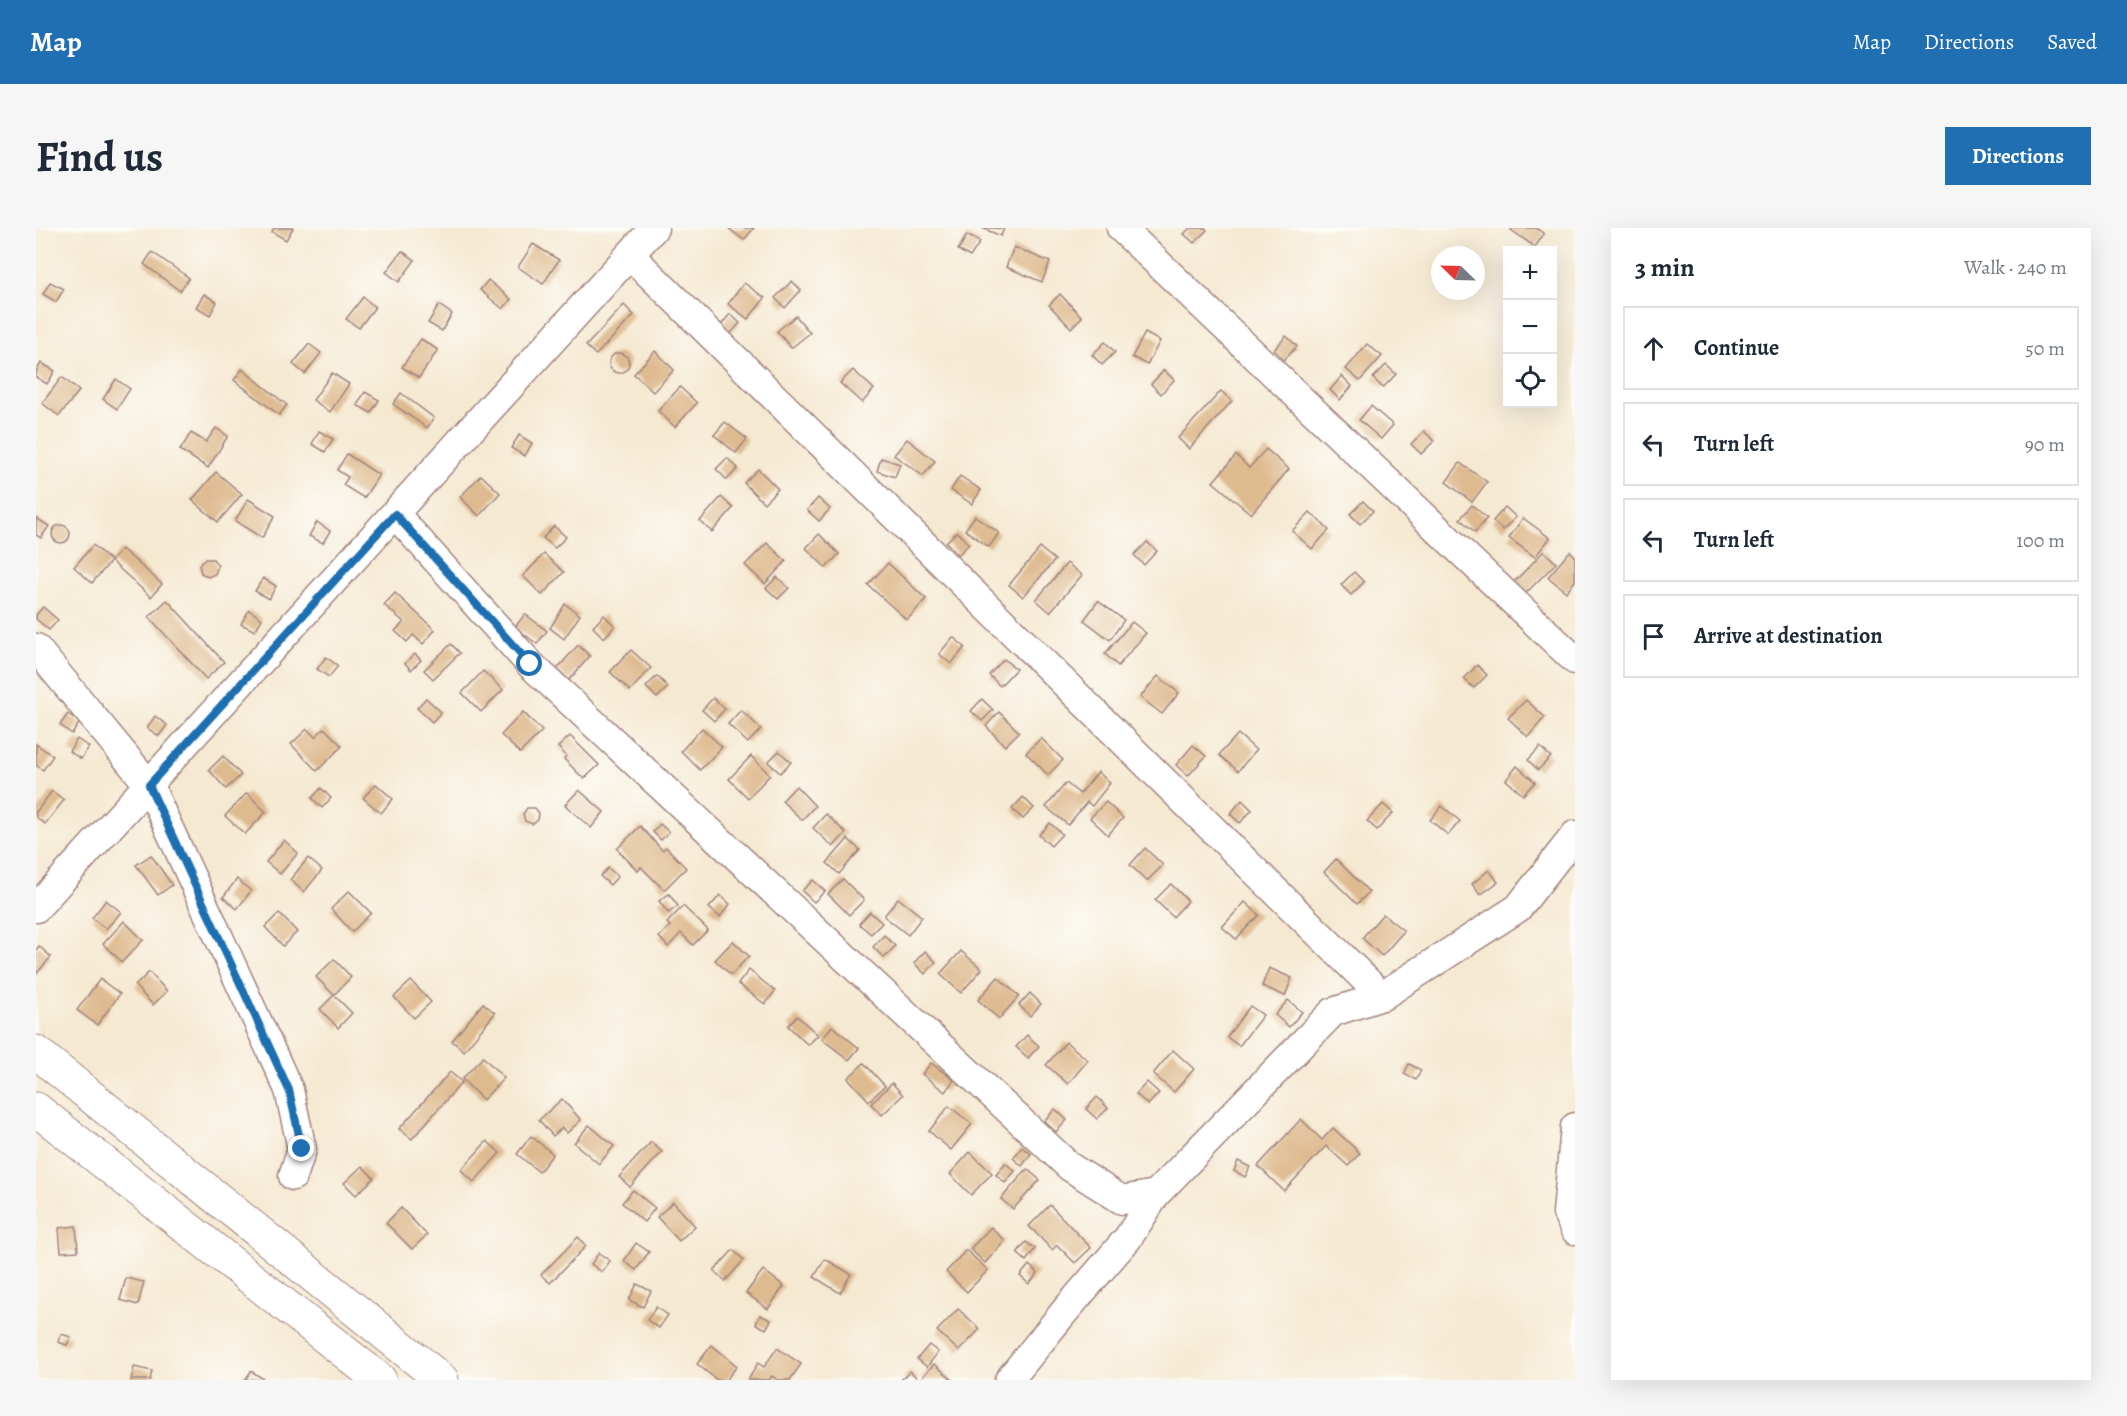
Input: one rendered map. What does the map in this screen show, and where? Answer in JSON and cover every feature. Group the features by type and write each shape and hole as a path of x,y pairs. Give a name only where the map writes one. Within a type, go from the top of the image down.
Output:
{"main road":[{"path":"36,1052 442,1380"},
{"path":"36,1109 380,1380"}],"street":[{"path":"36,908 654,228"},
{"path":"1121,228 1575,660"},
{"path":"630,255 1382,996"},
{"path":"395,514 530,664 1070,1167 1122,1200 1156,1194"},
{"path":"36,648 149,785 289,1090 302,1149 293,1176"},
{"path":"1009,1380 1128,1238 1156,1194 1333,1012 1382,996 1518,908 1575,835"},
{"path":"1575,1127 1567,1213 1575,1230"}],"building":[{"path":"274,228 293,228 286,240 272,232"},
{"path":"728,228 754,228 744,240"},
{"path":"982,228 1004,228 1001,236"},
{"path":"1190,228 1207,230 1194,243 1184,234"},
{"path":"1513,228 1536,228 1544,234 1534,246 1511,230"},
{"path":"967,235 980,242 970,257 958,250"},
{"path":"533,244 559,260 543,284 518,267"},
{"path":"1014,247 1050,262 1042,282 1006,267"},
{"path":"402,251 415,260 399,282 386,272"},
{"path":"152,252 189,278 180,291 144,264"},
{"path":"488,280 511,299 503,309 480,290"},
{"path":"792,281 801,290 785,308 775,298"},
{"path":"50,282 64,289 56,302 43,294"},
{"path":"744,283 765,298 748,319 728,304"},
{"path":"204,294 217,302 210,315 196,307"},
{"path":"1060,294 1082,317 1071,328 1049,305"},
{"path":"363,297 375,307 359,328 346,319"},
{"path":"439,305 452,314 442,331 428,323"},
{"path":"624,305 634,315 596,355 586,346"},
{"path":"730,314 740,323 730,334 721,325"},
{"path":"796,316 810,333 791,348 777,331"},
{"path":"1145,333 1160,341 1147,365 1132,357"},
{"path":"1286,336 1297,346 1284,360 1274,350"},
{"path":"421,339 438,350 419,378 402,367"},
{"path":"1105,342 1115,352 1102,365 1092,355"},
{"path":"309,344 321,353 305,374 293,364"},
{"path":"1367,344 1382,356 1360,381 1346,369"},
{"path":"655,351 674,370 653,392 634,374"},
{"path":"619,353 626,356 629,363 626,370 619,373 612,370 609,363 612,356"},
{"path":"41,363 55,371 47,384 36,377"},
{"path":"1386,365 1396,374 1383,388 1373,378"},
{"path":"242,369 287,405 279,415 234,380"},
{"path":"853,370 874,389 862,403 840,383"},
{"path":"1164,370 1174,380 1161,394 1151,384"},
{"path":"332,373 349,384 330,412 313,400"},
{"path":"1342,376 1352,386 1340,400 1330,390"},
{"path":"62,377 79,391 59,416 42,403"},
{"path":"116,379 130,389 117,409 103,399"},
{"path":"680,387 697,403 675,427 658,411"},
{"path":"1221,391 1232,401 1189,449 1178,438"},
{"path":"365,392 379,400 371,413 357,405"},
{"path":"401,393 434,418 427,428 393,404"},
{"path":"1371,406 1393,425 1381,439 1359,420"},
{"path":"725,422 747,439 736,453 714,435"},
{"path":"216,428 228,436 208,468 180,450 191,433 206,442"},
{"path":"319,431 333,439 325,452 312,444"},
{"path":"1424,431 1434,441 1421,454 1411,444"},
{"path":"519,435 532,443 525,456 511,448"},
{"path":"907,439 935,461 923,476 894,455"},
{"path":"1266,449 1289,469 1251,514 1213,482 1236,455 1249,468"},
{"path":"347,454 379,475 364,498 343,485 348,477 337,470"},
{"path":"727,458 738,468 727,480 716,469"},
{"path":"881,458 900,464 895,477 877,471"},
{"path":"1460,463 1487,482 1472,502 1446,482"},
{"path":"758,469 778,489 764,503 744,483"},
{"path":"216,472 242,494 218,522 192,500"},
{"path":"481,475 500,493 479,516 460,497"},
{"path":"960,476 981,490 972,504 951,490"},
{"path":"721,497 733,508 712,532 700,521"},
{"path":"818,498 830,509 819,521 807,510"},
{"path":"248,499 275,516 262,538 235,521"},
{"path":"1363,501 1373,511 1360,524 1350,514"},
{"path":"1472,505 1487,518 1475,532 1460,519"},
{"path":"1505,507 1516,517 1503,530 1493,521"},
{"path":"1310,512 1329,530 1312,549 1292,531"},
{"path":"975,516 999,533 989,547 965,530"},
{"path":"36,518 49,526 41,538 36,535"},
{"path":"1523,518 1550,538 1535,557 1509,538"},
{"path":"317,522 330,531 323,543 309,536"},
{"path":"61,525 67,528 70,534 67,540 61,543 55,540 52,534 55,528"},
{"path":"554,526 566,537 555,548 543,538"},
{"path":"957,532 969,544 958,555 946,542"},
{"path":"819,534 839,554 826,568 806,548"},
{"path":"1147,542 1157,551 1144,565 1134,555"},
{"path":"767,543 786,561 765,584 745,565"},
{"path":"93,545 111,561 92,583 74,567"},
{"path":"1040,548 1055,560 1023,597 1009,585"},
{"path":"122,549 162,584 151,597 111,561"},
{"path":"1544,551 1556,563 1524,595 1513,583"},
{"path":"1570,551 1575,556 1575,581 1566,592 1548,577"},
{"path":"544,554 564,572 542,595 523,576"},
{"path":"205,559 213,559 218,566 215,574 208,577 201,573 199,565"},
{"path":"888,563 926,599 907,620 868,585"},
{"path":"1067,563 1082,575 1050,612 1036,600"},
{"path":"1354,572 1364,582 1351,595 1341,585"},
{"path":"777,577 789,588 778,599 766,588"},
{"path":"263,578 276,586 269,599 255,591"},
{"path":"395,593 435,630 423,644 413,635 407,642 395,631 404,622 384,605"},
{"path":"167,600 224,662 206,679 149,617"},
{"path":"1098,601 1124,620 1110,640 1084,620"},
{"path":"565,604 580,615 564,639 550,628"},
{"path":"43,607 58,620 49,630 36,619 36,615"},
{"path":"249,610 262,619 255,631 241,624"},
{"path":"525,614 547,631 537,644 515,627"},
{"path":"604,615 615,626 604,638 593,627"},
{"path":"1132,622 1146,633 1118,666 1105,654"},
{"path":"953,637 965,647 951,664 939,654"},
{"path":"451,644 460,653 433,679 424,670"},
{"path":"578,645 590,656 569,680 557,669"},
{"path":"631,650 651,668 630,691 610,672"},
{"path":"415,654 421,660 411,670 405,663"},
{"path":"326,657 338,666 329,677 317,669"},
{"path":"1004,659 1016,669 1000,686 989,675"},
{"path":"1477,665 1487,675 1474,688 1464,679"},
{"path":"483,671 503,690 481,712 462,693"},
{"path":"657,676 668,687 657,698 646,687"},
{"path":"1158,676 1179,693 1162,714 1140,697"},
{"path":"426,698 441,712 432,722 417,708"},
{"path":"713,698 725,709 714,721 702,710"},
{"path":"982,699 993,710 982,721 971,711"},
{"path":"1526,700 1545,717 1528,737 1508,718"},
{"path":"741,710 761,729 748,743 728,724"},
{"path":"523,712 542,731 520,753 501,735"},
{"path":"999,712 1019,732 1005,746 986,726"},
{"path":"68,714 80,722 72,734 60,725"},
{"path":"155,716 167,725 159,736 147,728"},
{"path":"324,728 342,746 317,771 291,744 307,729 315,737"},
{"path":"702,728 722,747 700,770 681,751"},
{"path":"1238,734 1256,750 1238,771 1219,755"},
{"path":"570,736 599,765 584,779 564,759 566,756 558,747"},
{"path":"1041,738 1063,760 1048,775 1026,753"},
{"path":"77,739 89,747 81,759 69,751"},
{"path":"36,744 53,756 43,770 36,765"},
{"path":"1193,745 1206,756 1188,776 1176,765"},
{"path":"1540,747 1551,757 1538,770 1528,760"},
{"path":"779,751 791,762 780,773 768,762"},
{"path":"223,756 241,775 226,789 209,770"},
{"path":"751,756 770,775 748,798 729,779"},
{"path":"1517,766 1535,782 1523,795 1506,780"},
{"path":"1098,772 1110,783 1092,806 1087,802 1068,825 1046,807 1066,783 1080,794"},
{"path":"376,784 393,799 381,813 363,798"},
{"path":"796,786 815,806 802,820 782,801"},
{"path":"321,788 331,798 322,808 312,798"},
{"path":"579,790 604,812 591,828 565,805"},
{"path":"52,791 64,800 45,824 36,817 36,812"},
{"path":"247,793 266,812 245,834 225,816"},
{"path":"1023,797 1034,808 1023,819 1012,809"},
{"path":"1242,800 1252,810 1240,823 1230,814"},
{"path":"1106,802 1123,818 1108,835 1090,818"},
{"path":"1383,804 1393,813 1377,830 1367,821"},
{"path":"1442,806 1460,821 1448,835 1430,820"},
{"path":"527,808 535,808 539,813 538,820 532,824 525,821 523,814"},
{"path":"826,814 846,833 833,847 813,828"},
{"path":"1050,823 1062,834 1051,846 1039,835"},
{"path":"660,824 669,832 661,840 653,832"},
{"path":"640,826 662,850 666,847 686,868 664,890 641,867 638,871 617,849"},
{"path":"848,839 860,850 839,874 827,863"},
{"path":"284,840 298,853 280,874 266,862"},
{"path":"1145,848 1163,865 1147,881 1130,865"},
{"path":"151,855 172,885 158,895 136,865"},
{"path":"308,858 322,870 304,892 290,880"},
{"path":"1336,859 1369,892 1357,904 1324,872"},
{"path":"608,868 618,876 610,885 600,876"},
{"path":"1489,870 1498,882 1480,895 1472,884"},
{"path":"237,879 251,891 237,909 223,897"},
{"path":"843,879 864,900 849,915 828,894"},
{"path":"813,880 825,891 814,902 802,891"},
{"path":"1171,884 1188,901 1173,917 1155,900"},
{"path":"349,891 371,913 352,932 331,909"},
{"path":"669,894 678,906 668,913 659,901"},
{"path":"720,895 730,904 720,917 709,908"},
{"path":"898,898 922,917 908,935 884,916"},
{"path":"106,900 121,912 106,929 92,918"},
{"path":"1245,902 1259,915 1236,939 1222,927"},
{"path":"683,906 708,930 693,945 681,933 668,947 659,937 670,926 667,923"},
{"path":"870,912 882,923 871,934 859,924"},
{"path":"279,913 297,932 283,946 265,927"},
{"path":"1383,914 1404,931 1382,956 1362,938"},
{"path":"124,921 143,940 122,962 103,944"},
{"path":"884,935 895,946 884,958 873,947"},
{"path":"733,941 749,956 731,975 715,960"},
{"path":"39,946 51,957 36,974 36,950"},
{"path":"925,951 936,962 925,974 914,963"},
{"path":"961,951 982,969 961,993 940,974"},
{"path":"334,959 351,977 334,995 316,977"},
{"path":"1269,968 1292,978 1285,996 1262,986"},
{"path":"749,970 775,991 765,1004 738,984"},
{"path":"149,972 167,991 153,1005 135,986"},
{"path":"998,977 1019,996 999,1019 978,1000"},
{"path":"100,979 120,994 97,1025 77,1010"},
{"path":"411,981 431,1002 414,1018 394,997"},
{"path":"1030,993 1041,1004 1030,1016 1019,1005"},
{"path":"334,995 352,1013 338,1028 320,1009"},
{"path":"1288,1000 1302,1012 1289,1027 1275,1015"},
{"path":"483,1003 495,1013 464,1051 452,1041"},
{"path":"1250,1006 1263,1015 1239,1046 1227,1037"},
{"path":"797,1016 818,1035 808,1045 788,1026"},
{"path":"832,1026 859,1048 849,1060 822,1039"},
{"path":"1027,1035 1039,1046 1028,1058 1016,1047"},
{"path":"1066,1042 1088,1060 1068,1084 1046,1065"},
{"path":"1173,1050 1194,1069 1174,1092 1153,1074"},
{"path":"483,1057 504,1078 483,1100 462,1079"},
{"path":"864,1063 885,1086 869,1101 848,1078"},
{"path":"931,1063 954,1080 945,1092 922,1074"},
{"path":"1409,1064 1421,1070 1416,1080 1404,1074"},
{"path":"450,1072 462,1082 412,1139 399,1129"},
{"path":"1147,1082 1159,1093 1148,1105 1136,1094"},
{"path":"892,1083 903,1095 882,1115 871,1104"},
{"path":"1097,1097 1108,1108 1097,1119 1086,1109"},
{"path":"562,1099 581,1120 567,1133 562,1128 553,1136 539,1120"},
{"path":"949,1106 972,1124 951,1150 929,1131"},
{"path":"1055,1109 1067,1120 1056,1132 1044,1121"},
{"path":"1301,1119 1322,1140 1333,1128 1360,1153 1348,1166 1326,1146 1284,1191 1258,1166"},
{"path":"589,1125 614,1146 599,1164 574,1143"},
{"path":"531,1136 553,1154 539,1172 517,1154"},
{"path":"487,1141 500,1153 474,1182 461,1170"},
{"path":"651,1142 662,1152 630,1187 619,1177"},
{"path":"1022,1147 1031,1154 1022,1166 1013,1158"},
{"path":"970,1152 992,1173 971,1195 950,1174"},
{"path":"1238,1161 1250,1167 1245,1177 1234,1171"},
{"path":"1005,1163 1015,1171 1005,1183 996,1175"},
{"path":"362,1166 374,1178 356,1195 344,1183"},
{"path":"1027,1169 1040,1180 1013,1209 1001,1199"},
{"path":"633,1190 655,1208 644,1222 622,1203"},
{"path":"673,1202 695,1226 679,1241 657,1217"},
{"path":"1050,1205 1091,1248 1075,1263 1057,1245 1052,1250 1029,1226"},
{"path":"401,1208 427,1235 412,1249 386,1223"},
{"path":"76,1226 78,1251 61,1252 59,1228"},
{"path":"991,1227 1005,1241 985,1263 970,1249"},
{"path":"578,1237 586,1246 550,1283 541,1275"},
{"path":"1026,1242 1035,1249 1026,1261 1017,1253"},
{"path":"636,1243 649,1252 636,1270 624,1261"},
{"path":"733,1250 744,1260 725,1281 714,1271"},
{"path":"966,1250 988,1270 967,1292 946,1272"},
{"path":"599,1253 610,1261 602,1272 591,1264"},
{"path":"825,1259 851,1274 840,1293 814,1277"},
{"path":"1029,1265 1038,1273 1029,1284 1020,1276"},
{"path":"763,1270 784,1286 768,1309 746,1293"},
{"path":"126,1278 144,1282 138,1305 120,1300"},
{"path":"637,1284 651,1291 643,1307 629,1300"},
{"path":"656,1307 668,1315 659,1328 647,1320"},
{"path":"958,1309 980,1329 959,1351 937,1331"},
{"path":"760,1315 771,1320 766,1329 756,1324"},
{"path":"61,1334 71,1337 67,1345 58,1342"},
{"path":"712,1345 737,1366 726,1380 717,1380 697,1364"},
{"path":"929,1345 938,1352 927,1367 917,1359"},
{"path":"777,1348 801,1364 790,1380 778,1380 772,1376 769,1380 748,1380 758,1363 764,1367"},
{"path":"934,1364 953,1380 923,1380 921,1378"},
{"path":"134,1367 152,1371 150,1380 131,1380"},
{"path":"251,1371 265,1380 245,1380"},
{"path":"910,1371 919,1380 901,1380"}],"route":[{"path":"302,1149 289,1090 149,785 395,514 530,664"}]}
